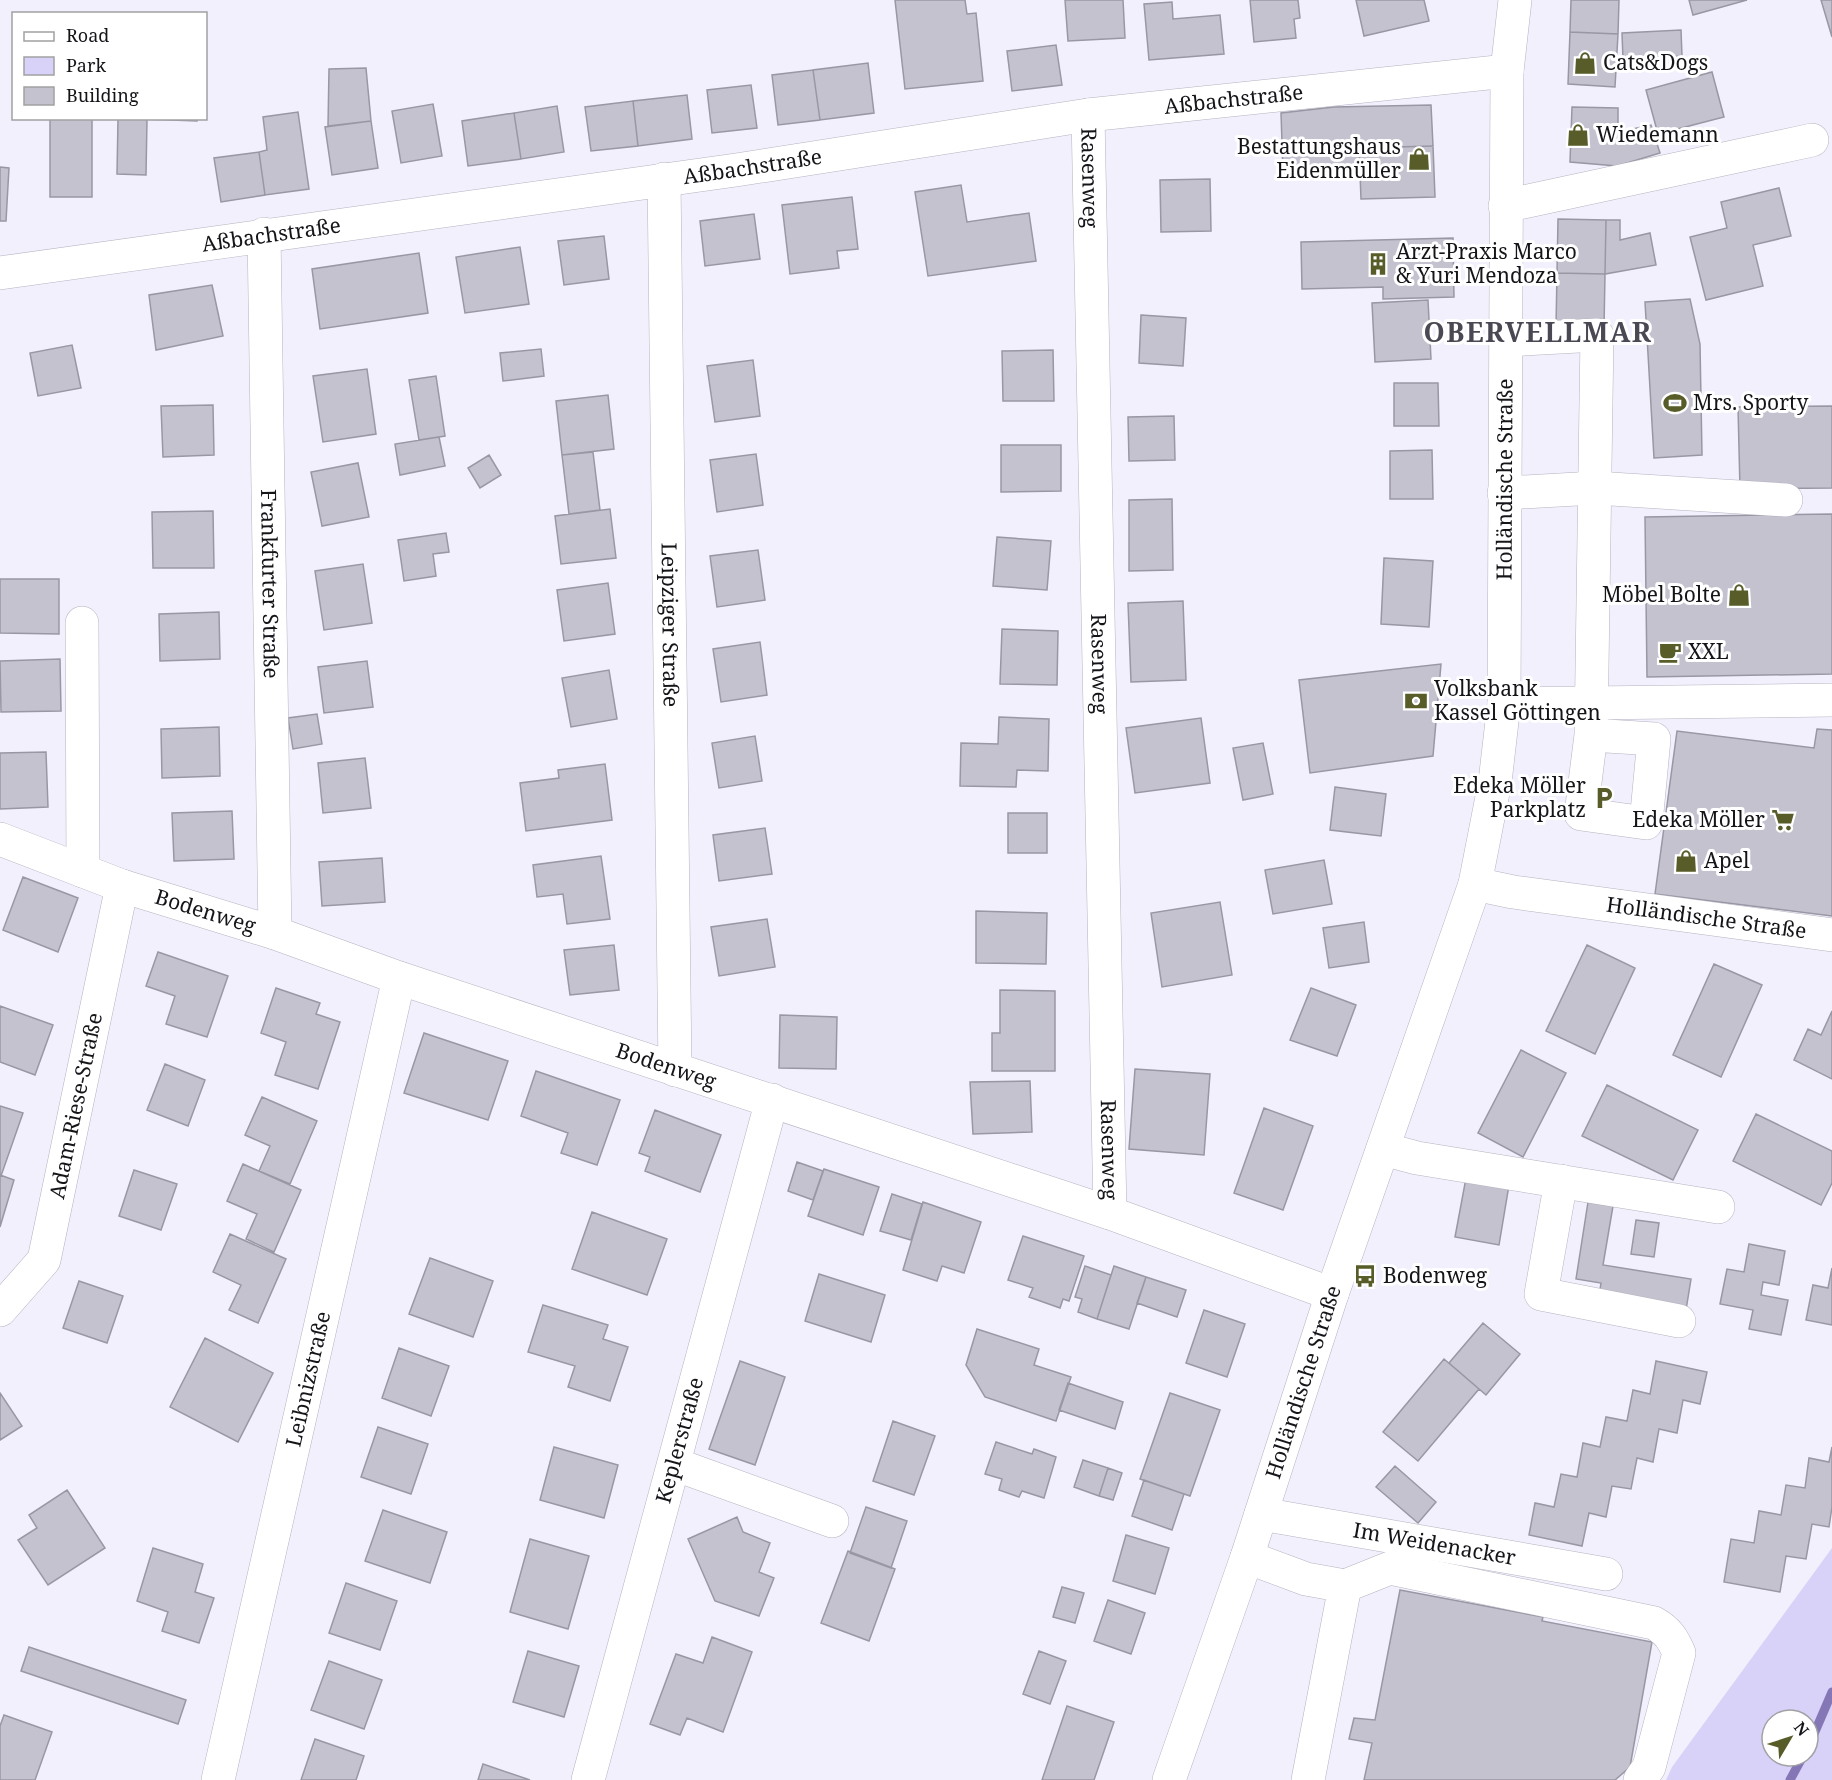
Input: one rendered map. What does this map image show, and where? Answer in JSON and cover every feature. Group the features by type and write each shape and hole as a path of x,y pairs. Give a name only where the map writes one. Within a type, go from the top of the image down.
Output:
{"street":[{"name":"Holländische Straße","path":"1169,1780 1247,1557 1332,1294 1475,884 1495,783 1504,704 1507,71 1515,0"},
{"name":"Aßbachstraße","path":"0,273 664,179 1088,115 1507,71"},
{"name":"Rasenweg","path":"1088,115 1110,1213"},
{"path":"1505,206 1812,140"},
{"name":"Leipziger Straße","path":"664,179 675,1070"},
{"name":"Frankfurter Straße","path":"264,234 275,933"},
{"path":"1505,340 1597,335 1591,719"},
{"path":"1504,493 1595,488 1786,500"},
{"path":"82,623 83,871"},
{"path":"1504,704 1591,719 1832,700"},
{"name":"Bodenweg","path":"0,839 122,886 275,933 399,978 1110,1213 1332,1294"},
{"name":"Holländische Straße","path":"1475,884 1513,892 1832,934"},
{"name":"Adam-Riese-Straße","path":"0,1310 44,1260 122,886"},
{"name":"Leibnizstraße","path":"218,1780 399,978"},
{"name":"Keplerstraße","path":"588,1780 772,1100"},
{"path":"1383,1149 1417,1158 1718,1207"},
{"path":"1561,1181 1541,1294 1679,1321"},
{"path":"674,1464 832,1521"},
{"name":"Im Weidenacker","path":"1261,1514 1606,1574"},
{"path":"1247,1557 1306,1579 1345,1586 1390,1568 1654,1623 1664,1629 1673,1639 1679,1653 1649,1767 1640,1780"},
{"path":"1308,1780 1345,1586"}],"green space":[{"path":"1832,1548 1832,1780 1666,1780 1672,1767"}],"building":[{"path":"895,0 965,0 967,14 976,13 983,81 905,89"},
{"path":"1065,0 1123,0 1125,38 1068,41"},
{"path":"1250,0 1298,0 1300,18 1294,19 1296,38 1254,42"},
{"path":"1356,0 1424,0 1429,21 1364,36"},
{"path":"1571,0 1619,0 1618,34 1570,32"},
{"path":"1689,0 1747,0 1693,15"},
{"path":"1821,0 1832,0 1832,37"},
{"path":"1172,2 1173,19 1220,15 1224,54 1149,60 1144,4"},
{"path":"1681,30 1682,56 1623,59 1622,33"},
{"path":"1570,32 1618,34 1615,87 1568,84"},
{"path":"1056,45 1062,85 1012,91 1007,51"},
{"path":"868,63 874,113 820,120 813,70"},
{"path":"366,68 371,121 328,126 329,69"},
{"path":"813,70 820,120 778,125 772,75"},
{"path":"1712,72 1724,117 1658,134 1646,90"},
{"path":"751,85 757,128 712,133 707,90"},
{"path":"687,95 692,139 638,146 633,101"},
{"path":"633,101 638,146 591,151 585,107"},
{"path":"433,104 442,156 401,163 392,111"},
{"path":"1431,105 1433,146 1359,148 1360,172 1283,174 1281,113 1334,107"},
{"path":"557,106 564,152 521,159 514,113"},
{"path":"1572,107 1618,108 1618,132 1651,125 1660,153 1617,166 1570,162"},
{"path":"298,112 309,189 265,195 259,152 267,150 263,117"},
{"path":"514,113 521,159 468,166 462,121"},
{"path":"50,120 92,120 92,197 50,197"},
{"path":"118,120 147,120 146,175 117,174"},
{"path":"371,121 378,168 332,175 325,127"},
{"path":"1433,146 1435,197 1361,199 1359,148"},
{"path":"259,152 265,195 221,202 214,158"},
{"path":"0,167 9,168 6,221 0,221"},
{"path":"1210,179 1211,231 1161,232 1160,180"},
{"path":"961,185 967,222 1029,213 1036,261 928,276 915,192"},
{"path":"1779,188 1791,236 1753,245 1763,286 1706,300 1690,237 1727,228 1721,202"},
{"path":"852,197 858,249 837,251 839,268 790,274 782,205"},
{"path":"754,214 760,259 705,266 700,221"},
{"path":"1558,219 1606,220 1605,274 1557,273"},
{"path":"1606,220 1620,220 1620,240 1650,233 1656,265 1605,274"},
{"path":"604,236 609,279 564,285 558,241"},
{"name":"Arzt-Praxis Marco & Yuri Mendoza","path":"1453,238 1454,297 1383,299 1383,287 1302,289 1301,242"},
{"path":"520,247 529,304 465,313 456,257"},
{"path":"419,253 428,313 320,329 312,269"},
{"path":"1557,273 1605,274 1604,328 1556,327"},
{"path":"212,285 223,336 156,350 149,295"},
{"path":"1690,299 1700,344 1702,455 1654,458 1645,302"},
{"path":"1428,300 1431,359 1375,362 1372,303"},
{"path":"1141,315 1186,318 1183,366 1139,363"},
{"path":"72,345 81,388 38,396 30,353"},
{"path":"541,349 544,376 503,381 500,353"},
{"path":"1053,350 1054,401 1003,401 1002,351"},
{"path":"753,360 760,416 715,422 707,366"},
{"path":"367,369 376,434 323,442 313,376"},
{"path":"436,376 445,436 419,440 409,380"},
{"path":"1394,383 1438,383 1439,426 1394,426"},
{"path":"608,395 614,449 562,455 556,401"},
{"path":"213,405 214,455 163,457 161,406"},
{"path":"1832,406 1832,488 1740,489 1738,407"},
{"path":"1174,416 1175,460 1129,461 1128,417"},
{"path":"439,437 445,466 400,475 395,444"},
{"path":"1001,445 1061,445 1061,491 1001,492"},
{"path":"1432,450 1433,499 1390,499 1390,451"},
{"path":"593,452 600,510 569,514 562,455"},
{"path":"756,454 763,505 717,512 710,460"},
{"path":"489,455 501,475 480,488 468,468"},
{"path":"358,463 369,517 322,526 311,472"},
{"path":"1172,499 1173,570 1129,571 1129,500"},
{"path":"610,509 616,558 561,564 555,516"},
{"path":"213,511 214,568 153,568 152,512"},
{"name":"Möbel Bolte","path":"1832,514 1832,674 1647,677 1645,517"},
{"path":"446,533 449,552 433,554 436,576 404,581 398,540"},
{"path":"997,537 1051,541 1047,590 993,586"},
{"path":"758,550 765,600 717,607 710,556"},
{"path":"1384,558 1433,561 1429,627 1381,624"},
{"path":"363,564 372,623 324,630 315,571"},
{"path":"0,579 59,579 59,634 0,633"},
{"path":"608,583 615,634 564,641 557,590"},
{"path":"1183,601 1186,680 1131,682 1128,603"},
{"path":"219,612 220,659 160,661 159,614"},
{"path":"1002,629 1058,631 1057,685 1000,684"},
{"path":"760,642 767,695 721,702 713,649"},
{"path":"60,659 61,711 1,712 0,661"},
{"path":"367,661 373,707 324,713 318,667"},
{"path":"1441,664 1433,756 1310,773 1299,680"},
{"path":"609,670 617,719 571,727 562,678"},
{"path":"317,714 322,744 293,749 288,718"},
{"path":"999,717 1049,719 1048,771 1017,770 1016,787 960,786 961,743 998,744"},
{"path":"1201,718 1210,783 1135,793 1126,728"},
{"path":"219,727 220,776 162,778 161,729"},
{"path":"1817,729 1832,730 1832,916 1655,894 1677,731 1814,748"},
{"path":"755,736 762,781 719,788 712,743"},
{"path":"1263,743 1273,794 1243,800 1233,748"},
{"path":"46,752 48,807 0,809 0,753"},
{"path":"365,758 371,808 323,813 318,763"},
{"path":"605,764 612,820 526,831 520,783 559,778 558,770"},
{"path":"1335,787 1386,794 1381,836 1330,830"},
{"path":"232,811 234,859 174,861 172,813"},
{"path":"1008,813 1047,813 1047,853 1008,853"},
{"path":"765,828 772,874 719,881 713,835"},
{"path":"601,856 610,919 567,924 563,894 537,897 533,865"},
{"path":"382,858 385,902 322,906 319,862"},
{"path":"1324,860 1332,904 1273,914 1265,870"},
{"path":"23,877 78,898 58,952 3,930"},
{"path":"1220,902 1232,975 1162,987 1151,913"},
{"path":"976,911 1047,913 1046,964 976,963"},
{"path":"767,919 775,967 719,976 711,927"},
{"path":"1364,922 1369,962 1329,968 1323,928"},
{"path":"614,945 619,990 570,995 564,950"},
{"path":"1587,945 1635,968 1595,1054 1546,1031"},
{"path":"158,952 228,976 207,1037 166,1024 175,996 146,986"},
{"path":"1714,964 1762,985 1721,1077 1673,1055"},
{"path":"276,988 320,1003 316,1014 340,1022 318,1089 275,1075 286,1042 261,1033"},
{"path":"1311,988 1356,1005 1337,1056 1290,1040"},
{"path":"1000,990 1055,991 1055,1071 992,1071 992,1033 1000,1033"},
{"path":"0,1006 53,1025 35,1075 0,1062"},
{"path":"1832,1011 1832,1079 1794,1060 1808,1029 1821,1035"},
{"path":"780,1015 837,1017 836,1069 779,1068"},
{"path":"424,1033 508,1061 488,1120 404,1093"},
{"path":"1521,1050 1566,1073 1523,1157 1478,1133"},
{"path":"165,1064 205,1080 188,1126 147,1110"},
{"path":"1135,1069 1210,1074 1204,1155 1129,1149"},
{"path":"536,1071 620,1100 597,1165 561,1153 568,1133 521,1116"},
{"path":"1030,1081 1032,1132 973,1134 970,1082"},
{"path":"1607,1085 1698,1130 1673,1180 1582,1136"},
{"path":"262,1097 317,1121 290,1184 259,1171 270,1146 245,1135"},
{"path":"0,1106 23,1113 1,1176 0,1175"},
{"path":"1264,1108 1313,1126 1283,1210 1234,1193"},
{"path":"655,1110 721,1135 700,1192 645,1171 650,1157 639,1153"},
{"path":"1756,1114 1832,1151 1832,1183 1821,1205 1733,1161"},
{"path":"797,1162 823,1171 813,1200 788,1191"},
{"path":"243,1164 301,1190 274,1252 246,1239 257,1214 227,1201"},
{"path":"824,1169 879,1187 863,1235 808,1216"},
{"path":"134,1170 177,1184 161,1230 119,1216"},
{"path":"0,1175 14,1180 0,1227"},
{"path":"1466,1178 1509,1185 1499,1245 1455,1237"},
{"path":"892,1194 922,1204 911,1240 880,1231"},
{"path":"923,1202 981,1222 964,1273 942,1266 937,1281 903,1270"},
{"path":"1588,1202 1613,1206 1603,1265 1691,1279 1686,1310 1599,1296 1601,1283 1576,1279"},
{"path":"592,1212 667,1239 647,1295 572,1269"},
{"path":"1636,1220 1659,1223 1654,1257 1631,1254"},
{"path":"230,1234 286,1259 258,1323 229,1310 241,1285 213,1272"},
{"path":"1023,1236 1084,1256 1069,1301 1063,1299 1060,1308 1029,1297 1033,1288 1008,1280"},
{"path":"1749,1244 1785,1251 1779,1285 1763,1282 1761,1295 1788,1300 1781,1335 1749,1329 1753,1310 1720,1304 1727,1269 1744,1272"},
{"path":"430,1258 493,1281 473,1337 409,1314"},
{"path":"1085,1266 1111,1275 1097,1319 1078,1312 1082,1299 1075,1297"},
{"path":"1114,1266 1146,1277 1129,1329 1097,1319"},
{"path":"1832,1268 1832,1325 1806,1320 1813,1285 1828,1288"},
{"path":"819,1274 885,1295 871,1342 805,1321"},
{"path":"1146,1277 1186,1290 1177,1317 1137,1303"},
{"path":"79,1281 123,1296 107,1343 63,1328"},
{"path":"543,1305 608,1325 603,1339 628,1347 610,1401 568,1387 575,1366 528,1352"},
{"path":"1204,1310 1245,1324 1227,1377 1186,1363"},
{"path":"1483,1323 1520,1354 1486,1395 1449,1363"},
{"path":"977,1329 1039,1349 1034,1365 1071,1377 1056,1421 985,1397 966,1365"},
{"path":"205,1338 273,1373 238,1442 170,1407"},
{"path":"399,1348 449,1366 431,1416 382,1398"},
{"path":"1444,1359 1479,1389 1418,1461 1383,1432"},
{"path":"740,1361 785,1377 755,1465 709,1449"},
{"path":"1656,1361 1707,1372 1700,1404 1683,1400 1677,1433 1659,1429 1653,1462 1637,1458 1631,1489 1612,1486 1606,1517 1589,1513 1582,1546 1529,1535 1535,1503 1554,1507 1561,1474 1577,1477 1583,1443 1600,1447 1606,1417 1627,1421 1633,1390 1650,1394"},
{"path":"1068,1383 1123,1402 1115,1429 1059,1410"},
{"path":"0,1393 22,1426 0,1440"},
{"path":"1170,1393 1220,1410 1190,1496 1140,1479"},
{"path":"893,1421 935,1436 914,1495 873,1481"},
{"path":"378,1427 428,1444 411,1494 361,1477"},
{"path":"996,1442 1032,1454 1034,1449 1056,1457 1044,1498 1022,1491 1019,1497 999,1490 1002,1479 985,1474"},
{"path":"554,1447 618,1465 604,1518 540,1500"},
{"path":"1832,1447 1832,1507 1829,1527 1812,1524 1806,1559 1786,1556 1780,1592 1724,1582 1731,1539 1754,1543 1759,1511 1781,1515 1786,1485 1805,1488 1809,1458 1829,1462"},
{"path":"1083,1460 1108,1468 1099,1496 1074,1487"},
{"path":"1395,1466 1436,1502 1418,1523 1376,1487"},
{"path":"1108,1468 1122,1473 1113,1500 1099,1496"},
{"path":"1144,1480 1184,1494 1172,1530 1132,1516"},
{"path":"67,1490 105,1548 48,1585 18,1540 37,1528 29,1515"},
{"path":"866,1507 907,1521 891,1568 850,1553"},
{"path":"383,1510 447,1532 430,1583 365,1561"},
{"path":"737,1517 743,1532 770,1543 759,1572 774,1578 759,1616 715,1601 688,1539"},
{"path":"1126,1535 1169,1548 1155,1594 1113,1581"},
{"path":"530,1539 589,1556 568,1629 510,1612"},
{"path":"153,1548 203,1564 195,1592 214,1598 199,1643 162,1631 168,1612 137,1601"},
{"path":"848,1551 895,1569 869,1641 821,1623"},
{"path":"346,1583 397,1601 380,1650 329,1633"},
{"path":"1062,1587 1084,1593 1075,1623 1053,1617"},
{"path":"1400,1590 1543,1617 1542,1621 1652,1642 1630,1767 1615,1780 1364,1780 1372,1743 1349,1739 1354,1718 1375,1720"},
{"path":"1108,1600 1145,1613 1131,1654 1094,1641"},
{"path":"712,1637 752,1652 723,1732 687,1718 680,1735 650,1724 676,1654 703,1663"},
{"path":"29,1647 186,1700 178,1724 21,1671"},
{"path":"528,1651 579,1666 564,1717 513,1702"},
{"path":"1039,1651 1066,1661 1050,1704 1023,1694"},
{"path":"329,1661 382,1680 364,1729 311,1710"},
{"path":"1067,1706 1114,1722 1094,1780 1042,1780"},
{"path":"4,1715 52,1732 35,1780 0,1780 0,1726"},
{"path":"315,1739 364,1756 356,1780 301,1780"},
{"path":"483,1764 530,1780 478,1780"}],"waterway":[{"path":"1820,1720 1832,1692"},
{"path":"1790,1780 1796,1768"}],"place":[{"name":"Cats&Dogs","path":"1585,63"},
{"name":"Wiedemann","path":"1578,135"},
{"name":"Bestattungshaus Eidenmüller","path":"1419,159"},
{"name":"Arzt-Praxis Marco & Yuri Mendoza","path":"1378,264"},
{"name":"Mrs. Sporty","path":"1675,403"},
{"name":"Möbel Bolte","path":"1739,595"},
{"name":"XXL","path":"1670,652"},
{"name":"Volksbank Kassel Göttingen","path":"1416,701"},
{"name":"Edeka Möller Parkplatz","path":"1604,798"},
{"name":"Edeka Möller","path":"1783,820"},
{"name":"Apel","path":"1686,861"},
{"name":"Bodenweg","path":"1365,1276"}],"district":[{"name":"OBERVELLMAR","path":"1538,333"}]}
